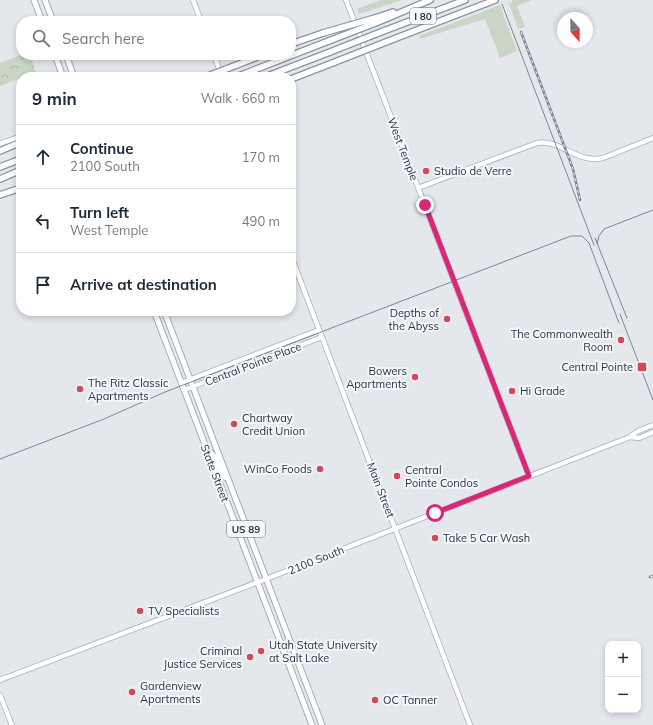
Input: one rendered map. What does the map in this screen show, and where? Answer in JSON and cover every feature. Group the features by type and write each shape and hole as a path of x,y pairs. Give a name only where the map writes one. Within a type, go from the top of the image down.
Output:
{"highway":[{"name":"I 80","path":"296,54 376,20 430,0"},
{"name":"I 80","path":"279,72 465,0"},
{"path":"296,77 495,0"},
{"path":"296,42 323,33 376,20"},
{"path":"218,72 250,60"},
{"name":"I 80","path":"249,72 280,60"},
{"path":"0,151 16,144"},
{"path":"0,166 16,161"},
{"path":"0,179 16,172"},
{"path":"0,195 16,190"}],"main road":[{"path":"34,0 40,16"},
{"path":"44,0 50,16"},
{"path":"57,60 61,72"},
{"path":"68,60 72,72"},
{"name":"State Street","path":"156,316 312,725"},
{"name":"State Street","path":"166,316 322,725"},
{"path":"207,451 214,456 222,476 227,478"}],"street":[{"path":"193,0 199,16"},
{"name":"West Temple","path":"346,0 529,476"},
{"path":"216,60 220,72"},
{"path":"0,144 16,138"},
{"path":"418,188 537,143 549,142 584,158 596,159 603,158 653,138"},
{"name":"Main Street","path":"296,269 470,725"},
{"name":"Central Pointe Place","path":"181,383 319,330"},
{"name":"Central Pointe Place","path":"184,390 322,337"},
{"name":"2100 South","path":"0,680 395,529 630,437 636,432 653,425"},
{"name":"2100 South","path":"630,437 639,438 653,432"},
{"path":"0,695 12,725"}],"green space":[{"path":"381,0 402,0 359,14 357,9"},
{"path":"512,0 531,0 517,6 525,27 518,29 508,1 512,4"},
{"path":"500,5 517,51 500,58 485,19 420,39 419,36"},
{"path":"16,57 16,60 32,60 36,72 16,72 16,80 0,86 0,63"}],"tram line":[{"path":"502,4 594,245"},
{"path":"597,244 599,236 604,229 653,210"},
{"path":"0,459 104,419 165,392 571,236 582,236 589,243 619,323"},
{"path":"595,238 627,318"},
{"path":"620,314 653,400"}],"railway":[{"path":"521,32 573,169 580,200"}],"place":[{"name":"Studio de Verre","path":"426,171"},
{"name":"Depths of the Abyss","path":"447,319"},
{"name":"The Commonwealth Room","path":"621,340"},
{"name":"Central Pointe","path":"642,367"},
{"name":"Bowers Apartments","path":"415,377"},
{"name":"The Ritz Classic Apartments","path":"80,389"},
{"name":"Hi Grade","path":"512,391"},
{"name":"Chartway Credit Union","path":"234,424"},
{"name":"WinCo Foods","path":"320,469"},
{"name":"Central Pointe Condos","path":"397,476"},
{"name":"Take 5 Car Wash","path":"435,538"},
{"name":"TV Specialists","path":"140,611"},
{"name":"Utah State University at Salt Lake","path":"261,651"},
{"name":"Criminal Justice Services","path":"250,657"},
{"name":"Gardenview Apartments","path":"132,692"},
{"name":"OC Tanner","path":"375,700"}],"route":[{"path":"425,205 529,476 435,513"}]}
